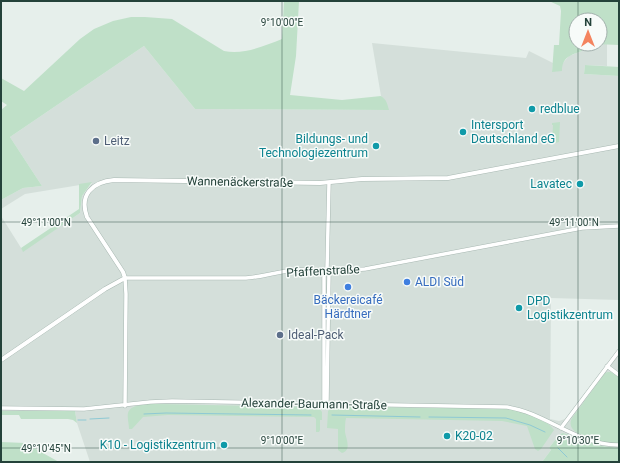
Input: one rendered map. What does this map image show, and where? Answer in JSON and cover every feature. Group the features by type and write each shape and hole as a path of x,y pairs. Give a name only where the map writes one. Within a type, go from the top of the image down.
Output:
{"street":[{"name":"Wannenäckerstraße","path":"125,406 125,278 123,272 87,217 85,211 84,204 88,191 97,184 107,180 329,183 362,179 448,178 619,146"},
{"path":"324,404 327,400 326,311 329,183"},
{"name":"Pfaffenstraße","path":"1,360 105,289 125,278 246,278 260,277 295,270 365,269 582,228 619,226"},
{"path":"561,428 619,351"},
{"path":"607,366 619,375"},
{"name":"Alexander-Baumann-Straße","path":"1,408 70,410 172,401 507,407 532,413 580,437 595,442 619,446"}],"shaded area":[{"path":"372,43 526,58 529,51 553,63 552,71 562,64 569,56 579,52 607,52 607,66 585,65 584,74 619,76 619,300 551,298 550,419 559,421 565,419 619,348 619,448 602,446 559,435 549,448 551,450 542,462 90,462 77,423 75,411 1,411 1,216 23,251 80,213 82,196 92,183 25,194 1,209 1,200 23,188 42,186 10,137 144,46 195,109 388,110 384,99 381,96"}],"green space":[{"path":"284,1 299,1 296,56 290,95 342,100 381,96 386,101 389,110 195,109 144,46 10,137 42,186 23,188 1,200 1,110 7,105 1,101 1,78 24,91 80,39 94,29 113,21 131,17 172,19 224,51 239,52 254,49 282,39"},
{"path":"549,1 619,1 619,45 608,45 608,12 568,12 568,52 579,52 571,55 565,60 562,66 562,71 552,72 554,45 559,45 560,6"},
{"path":"585,65 619,67 619,76 584,74"},
{"path":"560,122 559,142 552,144 552,123"},
{"path":"92,182 82,196 80,213 23,252 21,248 79,209 79,184"},
{"path":"611,372 619,377 619,444 587,438 573,430 571,425 572,418 605,373"},
{"path":"141,405 319,408 322,412 319,432 316,432 316,419 314,417 168,415 143,417 132,429 129,429 128,413 133,407"},
{"path":"332,407 426,408 475,407 513,410 530,414 544,420 554,430 538,451 535,449 527,426 502,421 346,418 345,432 348,447 345,452 342,453 338,450 338,429 327,428 328,411"},
{"path":"1,411 75,411 77,423 68,419 21,419 19,415 1,415"},
{"path":"563,433 602,446 619,448 619,462 542,462 551,450 549,448 559,435"},
{"path":"1,442 25,443 59,462 1,462"}],"waterway":[{"path":"144,414 311,415"},
{"path":"332,415 420,417"},
{"path":"429,417 506,418 530,425 545,432"},
{"path":"90,419 109,418"},
{"path":"78,420 86,420"},
{"path":"558,448 567,457"}],"place":[{"name":"redblue","path":"532,109"},
{"name":"Intersport Deutschland eG","path":"463,132"},
{"name":"Leitz","path":"96,141"},
{"name":"Bildungs- und Technologiezentrum","path":"376,146"},
{"name":"Lavatec","path":"580,184"},
{"name":"ALDI Süd","path":"407,282"},
{"name":"Bäckereicafé Härdtner","path":"348,287"},
{"name":"DPD Logistikzentrum","path":"519,308"},
{"name":"Ideal-Pack","path":"280,335"},
{"name":"K20-02","path":"447,436"},
{"name":"K10 - Logistikzentrum","path":"224,445"}]}
